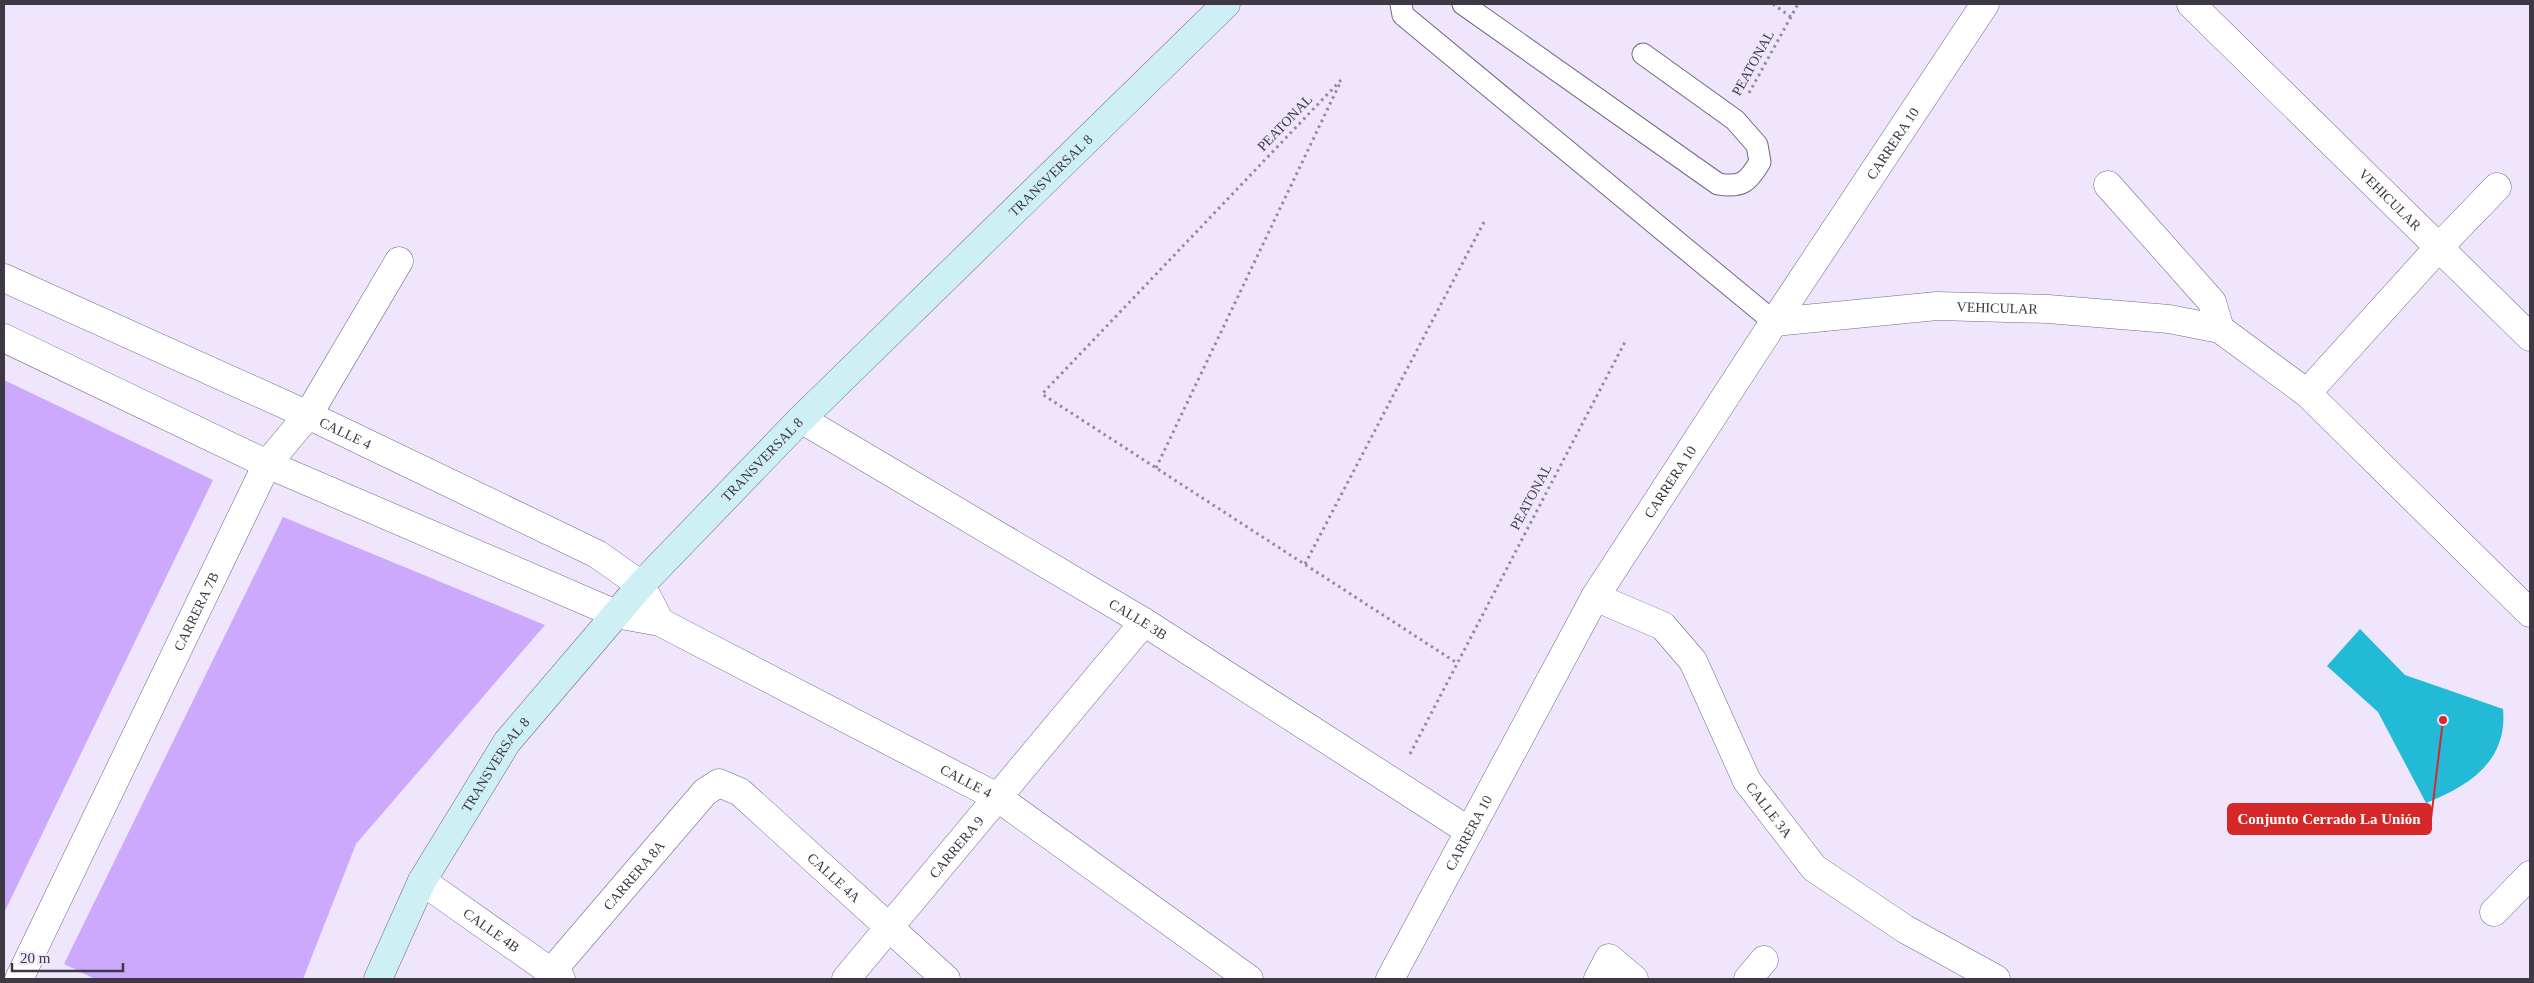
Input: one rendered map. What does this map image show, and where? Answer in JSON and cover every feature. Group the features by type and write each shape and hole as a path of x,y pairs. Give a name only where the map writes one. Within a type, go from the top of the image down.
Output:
{"street":[{"name":"TRANSVERSAL 8","path":"378,979 422,881 508,742 641,585 801,419 1226,4"},
{"name":"CARRERA 10","path":"1390,979 1596,597 1774,322 1986,4"},
{"name":"VEHICULAR","path":"2191,4 2530,337"},
{"path":"2108,185 2212,302 2220,329"},
{"path":"2307,393 2439,247 2497,187"},
{"name":"CARRERA 7B","path":"19,979 267,464 308,415 399,261"},
{"name":"CALLE 4","path":"7,286 308,415 597,554 641,585 660,622"},
{"name":"VEHICULAR","path":"1774,322 1937,306 2057,310 2169,320 2220,329 2307,393 2530,613"},
{"name":"CALLE 4","path":"4,338 267,464 616,614 660,622 997,797 1249,979"},
{"name":"CALLE 3B","path":"801,419 1144,622 1469,831"},
{"name":"CALLE 3A","path":"1596,597 1663,626 1693,661 1747,781 1814,868 1905,929 1996,979"},
{"name":"CARRERA 9","path":"846,979 1144,622"},
{"name":"CALLE 4A","path":"719,783 740,792 946,979"},
{"name":"CARRERA 8A","path":"557,975 704,792 719,783"},
{"path":"2494,912 2530,875"},
{"name":"CALLE 4B","path":"422,881 557,975"},
{"path":"1598,979 1609,958 1634,979"}],"lane":[{"path":"1402,4 1403,15 1774,322"},
{"path":"1463,4 1718,184 1736,187 1752,177 1760,162 1757,145 1735,120 1643,54"}],"path":[{"path":"1773,4 1791,17"},
{"name":"PEATONAL","path":"1735,120 1798,4"},
{"name":"PEATONAL","path":"1156,468 1341,80 1042,394 1457,664"},
{"path":"1305,564 1484,222"},
{"name":"PEATONAL","path":"1394,783 1626,340"}],"water":[{"path":"2360,629 2405,675 2503,709 2503,727 2499,743 2492,757 2471,779 2426,803 2378,712 2327,666"}],"building":[{"path":"4,380 213,480 4,913"},
{"path":"283,517 545,625 356,844 303,979 95,979 64,964"}],"place":[{"name":"Conjunto Cerrado La Unión","path":"2443,720"}]}
